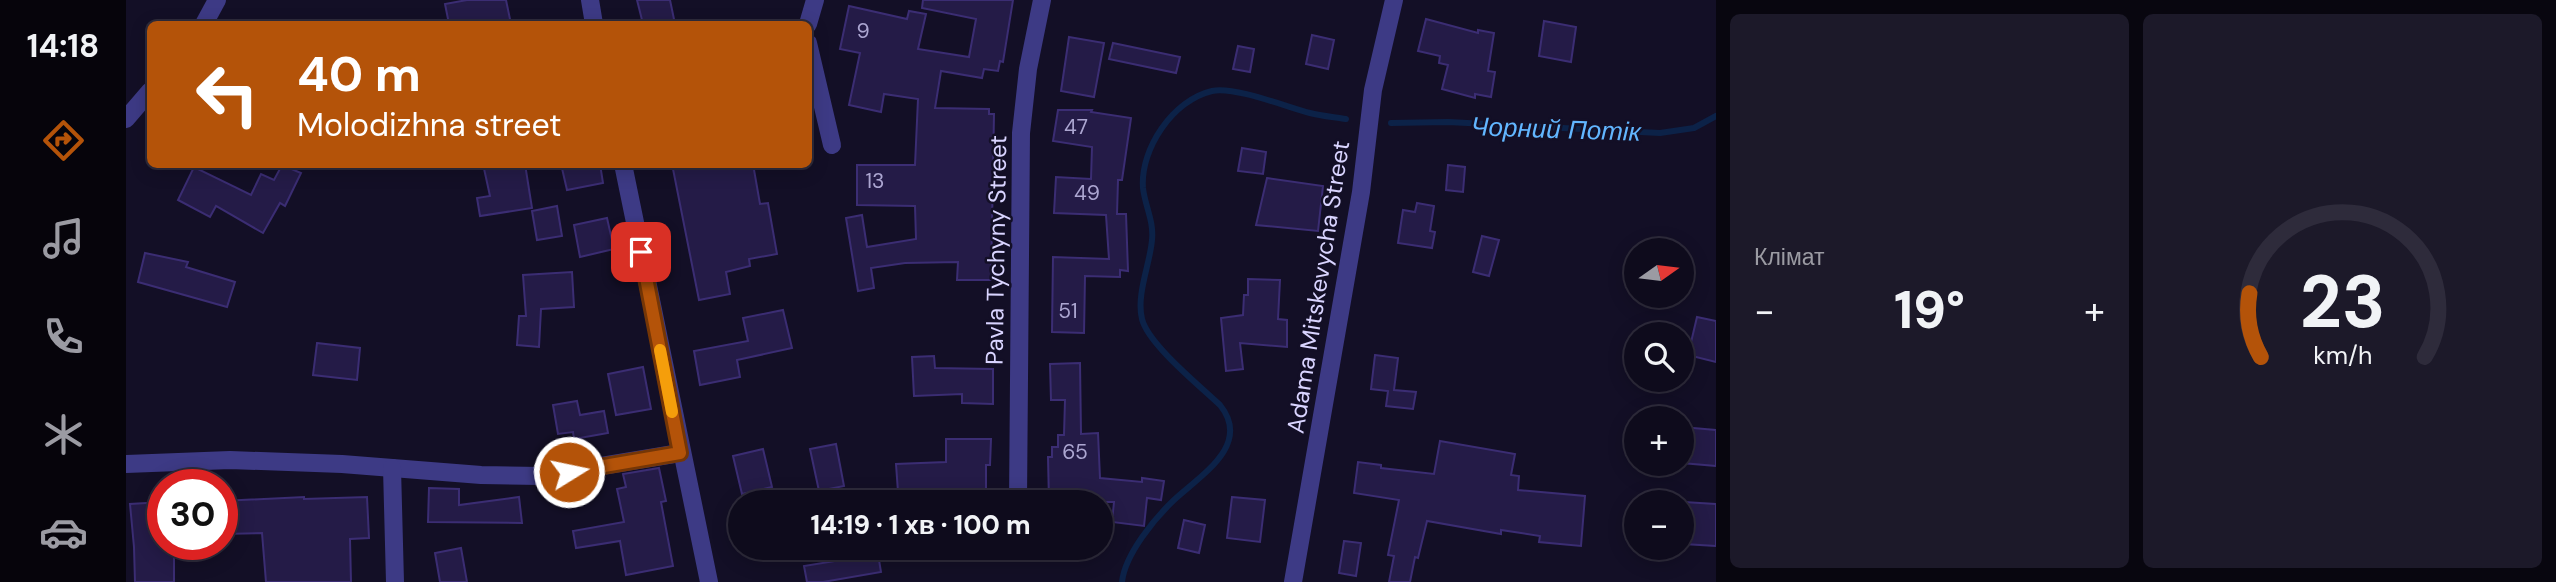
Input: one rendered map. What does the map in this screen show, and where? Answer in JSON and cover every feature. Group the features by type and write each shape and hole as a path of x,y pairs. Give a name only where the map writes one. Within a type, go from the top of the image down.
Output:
{"street":[{"path":"206,21 217,0"},
{"path":"590,0 594,21"},
{"path":"809,21 815,0"},
{"name":"Pavla Tychyny Street","path":"1018,490 1021,133 1028,69 1042,0"},
{"name":"Adama Mitskevycha Street","path":"1293,582 1361,192 1370,108 1394,0"},
{"path":"812,60 832,145"},
{"path":"126,119 147,95"},
{"path":"624,168 680,453 709,582"},
{"path":"126,464 230,460 541,476 680,453"},
{"path":"392,468 395,582"}],"building":[{"path":"467,0 506,0 510,21 448,21 445,4"},
{"path":"637,0 670,0 674,21 642,21"},
{"path":"923,0 1013,0 1003,62 1000,61 998,71 984,69 982,78 941,71 935,108 989,109 989,114 994,114 991,280 957,280 958,262 905,263 871,268 874,288 858,291 846,218 862,215 867,247 916,239 915,206 857,205 857,165 915,165 918,99 884,94 881,112 849,105 860,53 840,49 849,6 907,19 909,11 926,14 918,49 969,57 976,19 922,8"},
{"path":"1426,19 1478,33 1478,30 1494,33 1488,71 1495,72 1491,97 1475,94 1475,98 1442,89 1448,65 1439,63 1440,56 1418,51"},
{"path":"1544,21 1576,27 1571,62 1539,56"},
{"path":"1312,35 1334,40 1328,69 1306,64"},
{"path":"1069,37 1104,43 1094,97 1061,91"},
{"path":"1113,43 1180,57 1176,73 1109,59"},
{"path":"1238,46 1254,49 1250,72 1233,69"},
{"path":"1058,110 1092,110 1091,112 1131,118 1122,180 1118,180 1117,214 1126,214 1128,271 1120,270 1120,277 1085,276 1084,333 1052,332 1053,257 1109,259 1106,215 1054,213 1056,177 1091,179 1092,147 1053,141"},
{"path":"1242,148 1266,152 1263,174 1238,171"},
{"path":"1448,165 1465,167 1463,192 1446,190"},
{"path":"194,168 251,195 261,174 274,180 280,168 301,173 285,206 280,203 263,233 216,206 210,217 178,200"},
{"path":"484,168 526,168 532,208 480,216 477,198 490,196"},
{"path":"562,168 601,168 603,183 567,190"},
{"path":"673,168 754,168 760,204 768,203 777,254 749,259 750,266 726,272 730,294 699,300"},
{"path":"1267,178 1323,186 1318,231 1256,225"},
{"path":"1417,203 1434,206 1430,231 1435,232 1432,248 1398,243 1403,210 1415,212"},
{"path":"557,206 562,236 537,240 532,211"},
{"path":"607,218 614,249 580,257 574,225"},
{"path":"1482,236 1499,240 1489,276 1473,272"},
{"path":"145,253 188,262 186,267 235,282 227,307 138,282"},
{"path":"572,272 574,307 541,309 539,347 517,345 519,316 526,316 523,275"},
{"path":"1248,279 1280,280 1278,319 1287,320 1287,347 1240,343 1243,369 1226,371 1221,318 1243,315 1244,295 1248,295"},
{"path":"783,310 792,348 737,360 740,377 700,385 694,351 748,341 743,318"},
{"path":"1697,317 1716,321 1716,362 1694,356"},
{"path":"317,343 360,348 357,380 313,375"},
{"path":"1375,355 1398,358 1394,390 1416,392 1413,409 1386,406 1388,391 1371,389"},
{"path":"934,356 935,368 993,369 993,404 962,403 962,394 914,396 912,357"},
{"path":"1080,363 1081,434 1098,433 1100,478 1164,481 1161,500 1147,498 1144,526 1113,522 1113,490 1049,490 1048,457 1052,457 1052,447 1058,447 1058,435 1064,435 1065,400 1051,400 1050,364"},
{"path":"643,367 651,409 616,415 608,374"},
{"path":"577,401 580,415 604,411 608,433 574,439 573,432 558,434 553,405"},
{"path":"1694,428 1716,430 1716,466 1694,464"},
{"path":"946,439 991,439 990,465 986,465 986,490 898,490 896,464 946,462"},
{"path":"1440,441 1515,454 1511,475 1519,476 1518,490 1585,496 1581,546 1539,542 1540,536 1501,530 1501,534 1427,521 1410,582 1389,582 1394,556 1388,555 1399,500 1354,493 1358,462 1381,465 1381,468 1434,474"},
{"path":"836,444 844,486 819,490 810,449"},
{"path":"763,449 772,487 741,490 733,456"},
{"path":"659,468 666,501 661,502 673,566 626,575 620,541 576,548 573,531 624,522 617,489 626,487 623,474"},
{"path":"429,488 459,489 459,505 519,497 522,523 428,522"},
{"path":"367,497 369,538 350,539 351,582 266,582 262,533 238,534 238,500"},
{"path":"1232,497 1265,500 1260,542 1227,538"},
{"path":"147,503 147,560 174,560 174,582 135,582 130,504"},
{"path":"1694,503 1716,504 1716,546 1694,545"},
{"path":"1184,520 1205,525 1199,553 1178,548"},
{"path":"1344,541 1361,543 1356,576 1339,573"},
{"path":"461,548 467,582 440,582 435,553"},
{"path":"841,560 879,560 881,572 823,582 807,582 804,566"}],"waterway":[{"name":"Чорний Потік","path":"1122,582 1124,571 1142,537 1166,508 1209,470 1227,446 1230,433 1228,420 1220,405 1164,352 1146,329 1142,319 1141,300 1152,233 1143,188 1147,158 1153,143 1172,115 1184,104 1212,91 1233,91 1310,113 1346,119"},
{"name":"Чорний Потік","path":"1391,123 1448,122 1660,133 1694,128 1716,116"}],"slow traffic":[{"path":"660,350 672,412"}],"route":[{"path":"569,472 680,453 641,252"}]}
